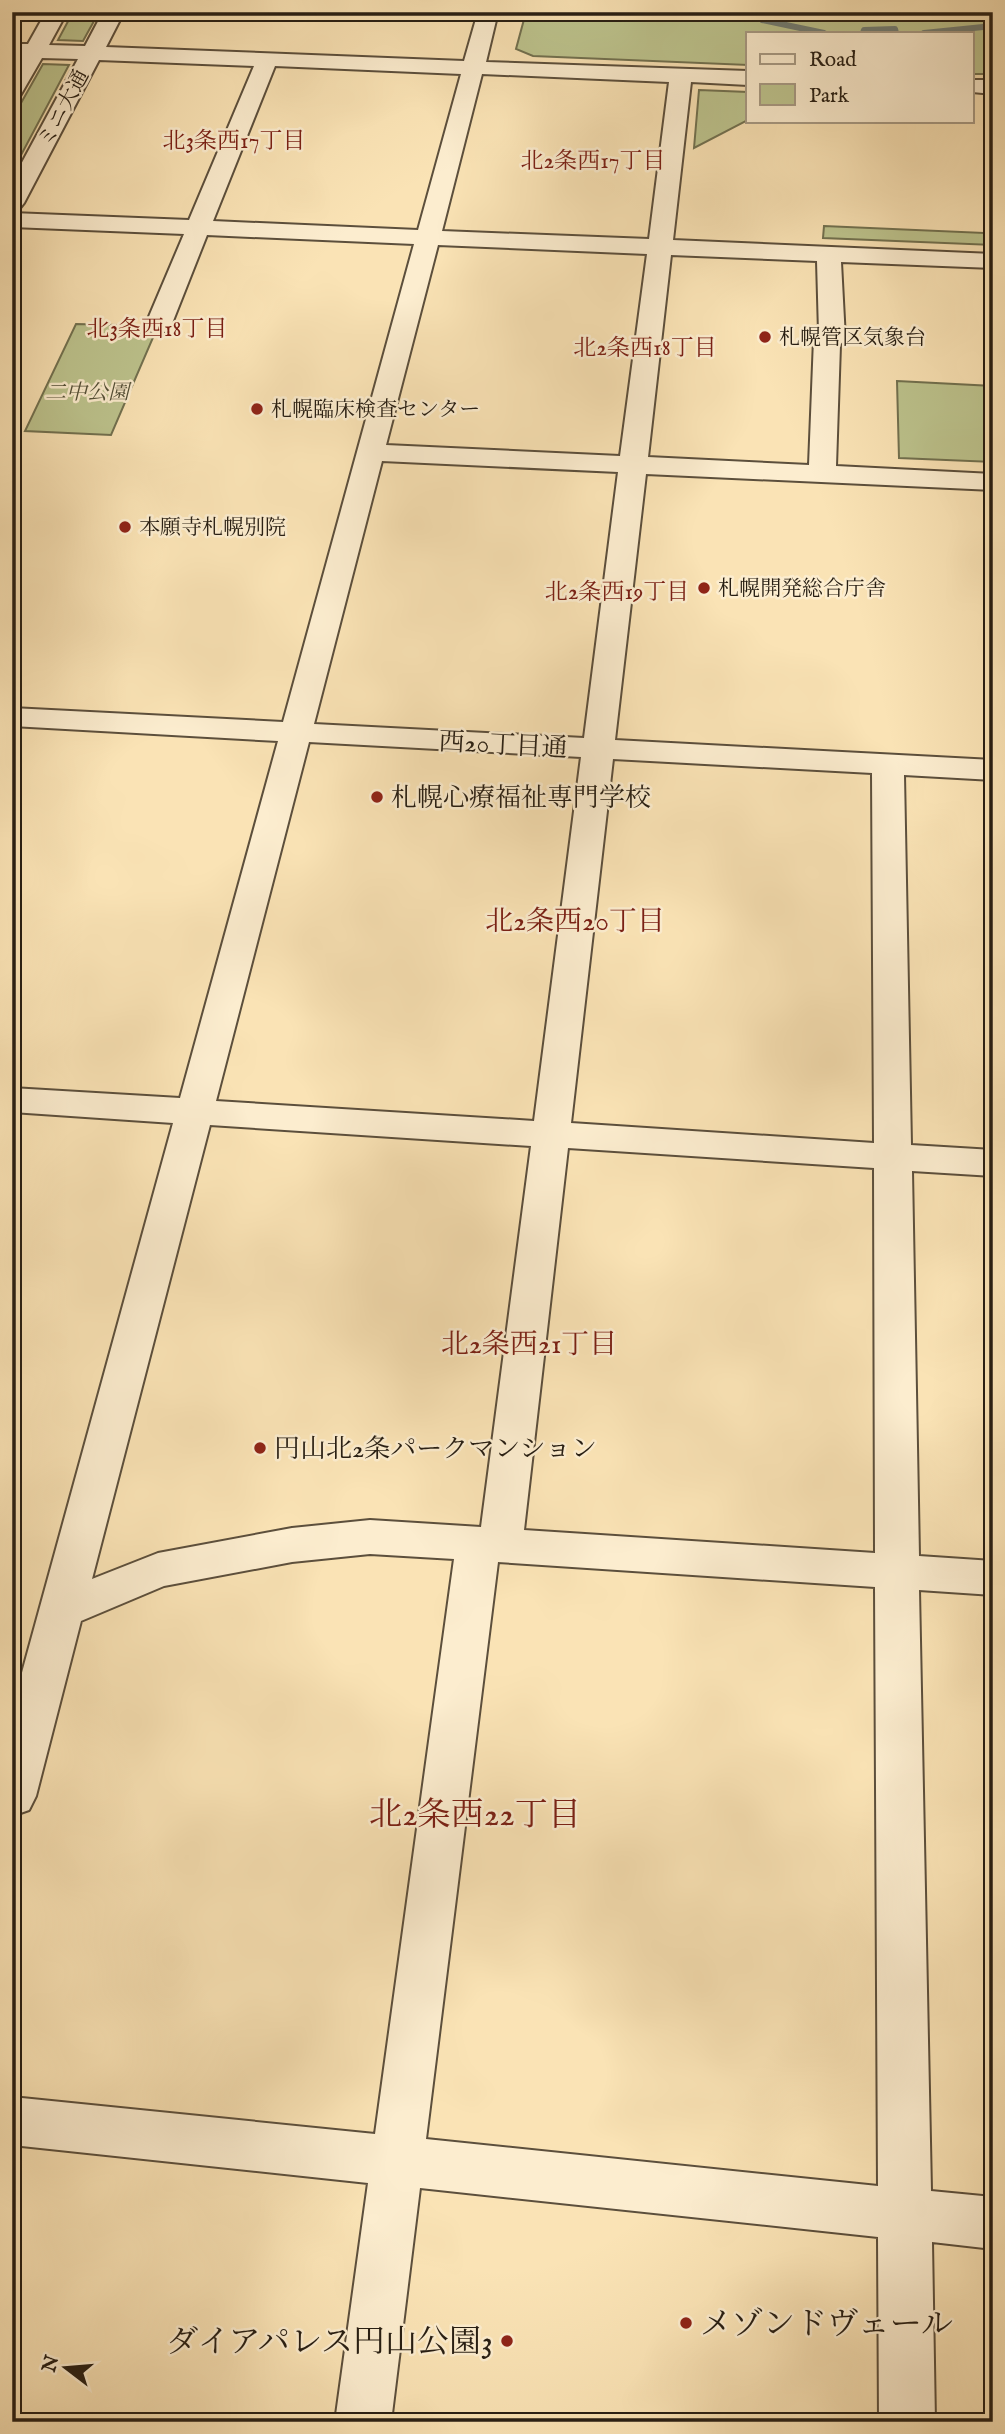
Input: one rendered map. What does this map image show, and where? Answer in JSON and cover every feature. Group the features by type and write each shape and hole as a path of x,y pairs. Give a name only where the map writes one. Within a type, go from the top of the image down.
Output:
{"street":[{"name":"ミニ大通","path":"12,91 57,12"},
{"name":"ミニ大通","path":"12,203 114,12"},
{"path":"12,1796 488,12"},
{"path":"12,50 746,78"},
{"path":"158,326 267,60"},
{"path":"363,2422 397,2161 550,1135 600,749 681,75"},
{"path":"974,86 993,87"},
{"path":"12,220 993,261"},
{"path":"822,474 827,339 832,339 830,254"},
{"path":"370,452 993,482"},
{"name":"西20丁目通","path":"12,717 993,770"},
{"path":"888,764 907,2422"},
{"path":"12,1100 993,1163"},
{"path":"62,1610 158,1570 292,1545 370,1537 993,1578"},
{"path":"12,2122 993,2223"}],"green space":[{"path":"73,12 99,12 83,41 58,40"},
{"path":"526,12 993,12 993,74 974,74 974,32 746,32 746,65 533,56 516,49"},
{"path":"43,64 69,65 12,172 12,119"},
{"path":"699,90 746,92 746,121 694,148"},
{"path":"824,226 984,233 984,227 993,226 993,245 823,238"},
{"name":"二中公園","path":"76,324 158,326 111,435 25,431"},
{"path":"897,381 993,386 993,462 899,458"}],"waterway":[{"path":"774,12 762,20 819,32"},
{"path":"934,32 993,26"},
{"path":"863,32 895,29 896,32"}],"place":[{"name":"札幌管区気象台","path":"765,337"},
{"name":"札幌臨床検査センター","path":"257,409"},
{"name":"本願寺札幌別院","path":"125,527"},
{"name":"札幌開発総合庁舎","path":"704,588"},
{"name":"札幌心療福祉専門学校","path":"377,797"},
{"name":"円山北2条パークマンション","path":"260,1448"},
{"name":"メゾンドヴェール","path":"686,2323"},
{"name":"ダイアパレス円山公園3","path":"507,2341"}],"district":[{"name":"北3条西17丁目","path":"234,140"},
{"name":"北2条西17丁目","path":"593,160"},
{"name":"北3条西18丁目","path":"157,328"},
{"name":"北2条西18丁目","path":"645,347"},
{"name":"北2条西19丁目","path":"617,591"},
{"name":"北2条西20丁目","path":"575,920"},
{"name":"北2条西21丁目","path":"529,1343"},
{"name":"北2条西22丁目","path":"475,1813"}]}
